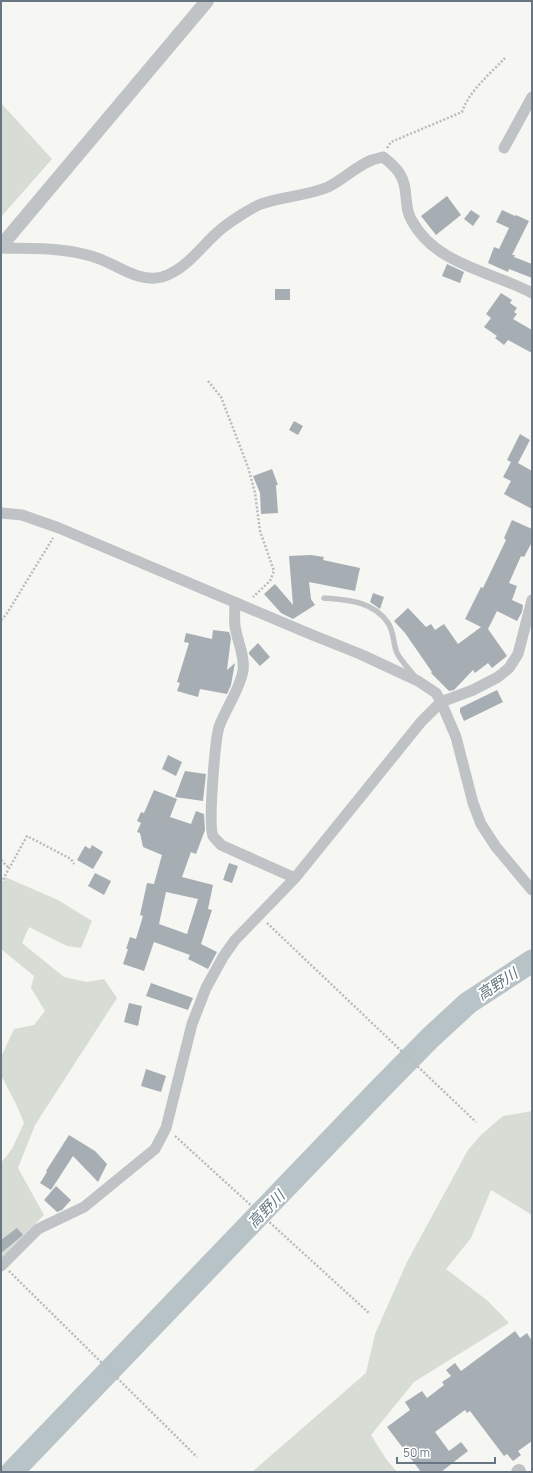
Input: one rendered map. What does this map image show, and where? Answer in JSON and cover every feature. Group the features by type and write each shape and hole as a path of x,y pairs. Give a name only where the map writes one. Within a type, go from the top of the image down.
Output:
{"street":[{"path":"1,247 207,1"},
{"path":"504,148 532,97"},
{"path":"1,247 74,251 97,258 131,274 147,279 162,277 175,271 194,257 224,227 260,205 330,186 371,160 384,157 394,165 403,178 406,189 407,210 412,221 423,237 437,250 454,261 503,279 532,293"},
{"path":"1,513 22,515 59,528 360,654 418,681 436,693 456,737 480,824 496,847 532,890"},
{"path":"2,1266 38,1229 84,1207 155,1149 166,1128 192,1024 206,988 223,957 235,940 258,914 295,878 421,722 441,702 474,690 498,677 509,668 518,654 532,600"},
{"path":"240,604 235,626 242,654 243,671 232,702 224,715 219,728 215,746 212,816 213,835 221,845 295,878"}],"lane":[{"path":"324,598 350,600 368,605 380,614 389,624 398,653 418,681"}],"path":[{"path":"384,157 384,151 391,142 462,112 465,104 485,79 505,58"},
{"path":"208,381 220,397 248,467 255,493 260,531 274,571 270,581 240,604"},
{"path":"1,620 6,615 59,528"},
{"path":"1,883 27,836 71,859 74,864"},
{"path":"1,860 9,868"},
{"path":"258,914 476,1122"},
{"path":"166,1128 370,1314"},
{"path":"2,1266 197,1457"}],"shaded area":[{"path":"1,103 52,159 1,217"},
{"path":"5,877 58,900 92,921 81,948 67,946 29,927 22,943 64,977 87,982 104,979 117,998 35,1125 18,1168 44,1215 1,1258 1,1163 12,1149 24,1123 1,1075 1,1057 14,1029 34,1025 45,1011 31,988 34,976 1,949 1,887"},
{"path":"532,1111 532,1215 491,1190 471,1238 446,1269 488,1301 509,1323 414,1382 371,1435 386,1459 397,1472 252,1472 366,1373 375,1334 407,1262 468,1150 481,1135 503,1116"}],"building":[{"path":"447,196 461,215 436,235 421,216"},
{"path":"471,210 480,216 473,226 464,219"},
{"path":"502,210 529,221 512,255 515,255 514,257 532,264 532,278 509,269 508,272 488,263 494,247 499,249 509,228 496,222"},
{"path":"447,264 464,272 460,283 442,276"},
{"path":"275,289 290,289 290,300 275,300"},
{"path":"501,293 512,300 510,303 517,308 514,312 517,314 513,319 532,330 532,353 508,340 504,345 495,338 497,336 484,327 491,318 486,314"},
{"path":"294,421 303,426 298,435 289,430"},
{"path":"520,434 530,440 518,463 532,471 532,509 504,494 511,481 503,477 511,462 507,460"},
{"path":"272,469 278,485 276,485 278,513 261,514 260,493 253,476"},
{"path":"512,520 532,529 532,542 524,557 521,556 509,583 517,586 512,600 523,605 522,612 517,621 497,611 488,629 507,656 492,668 488,663 475,673 473,670 454,690 449,691 431,673 432,672 405,633 394,621 408,608 426,627 431,624 435,630 444,624 458,644 481,627 465,619 481,587 483,588 506,540 504,538"},
{"path":"311,555 324,557 323,560 360,568 355,591 309,582 311,599 315,605 293,619 281,613 264,594 275,584 293,605 289,556"},
{"path":"373,593 384,597 380,609 370,602"},
{"path":"213,630 229,632 231,638 227,670 235,663 231,685 227,694 200,689 198,697 177,691 180,683 177,682 189,643 184,642 186,633 212,639"},
{"path":"258,643 270,657 260,666 249,654 249,652"},
{"path":"497,690 503,702 464,721 460,708"},
{"path":"168,755 182,762 176,776 162,769"},
{"path":"185,771 206,774 203,801 175,797"},
{"path":"154,790 177,799 170,817 191,824 196,811 204,814 205,830 196,854 191,852 182,877 213,885 208,909 212,910 201,944 217,952 208,969 188,959 190,955 154,942 144,971 123,964 130,937 136,939 143,916 140,915 147,883 154,884 162,855 143,847 140,833 137,832 141,823 137,821 141,812 144,813","holes":["166,892 198,899 187,934 159,924"]},
{"path":"92,845 103,852 93,869 77,860 85,846 90,849"},
{"path":"229,863 238,866 232,883 223,880"},
{"path":"95,873 111,881 104,895 88,886"},
{"path":"151,983 193,998 188,1010 146,996"},
{"path":"129,1003 142,1006 138,1026 124,1022"},
{"path":"146,1069 166,1076 161,1092 141,1086"},
{"path":"69,1135 95,1151 107,1164 98,1182 73,1156 51,1190 40,1183"},
{"path":"56,1186 71,1200 62,1210 57,1212 44,1200"},
{"path":"17,1228 23,1235 1,1253 1,1240"},
{"path":"515,1331 520,1338 527,1333 532,1341 532,1441 518,1451 521,1455 513,1461 507,1454 504,1456 470,1411 467,1413 465,1410 435,1432 449,1451 461,1442 468,1451 441,1472 421,1472 387,1427 410,1410 405,1402 422,1391 427,1398 444,1385 442,1382 451,1376 446,1370 455,1363 461,1371"}],"waterway":[{"name":"高野川","path":"12,1472 430,1038 468,1003 532,961"}]}
